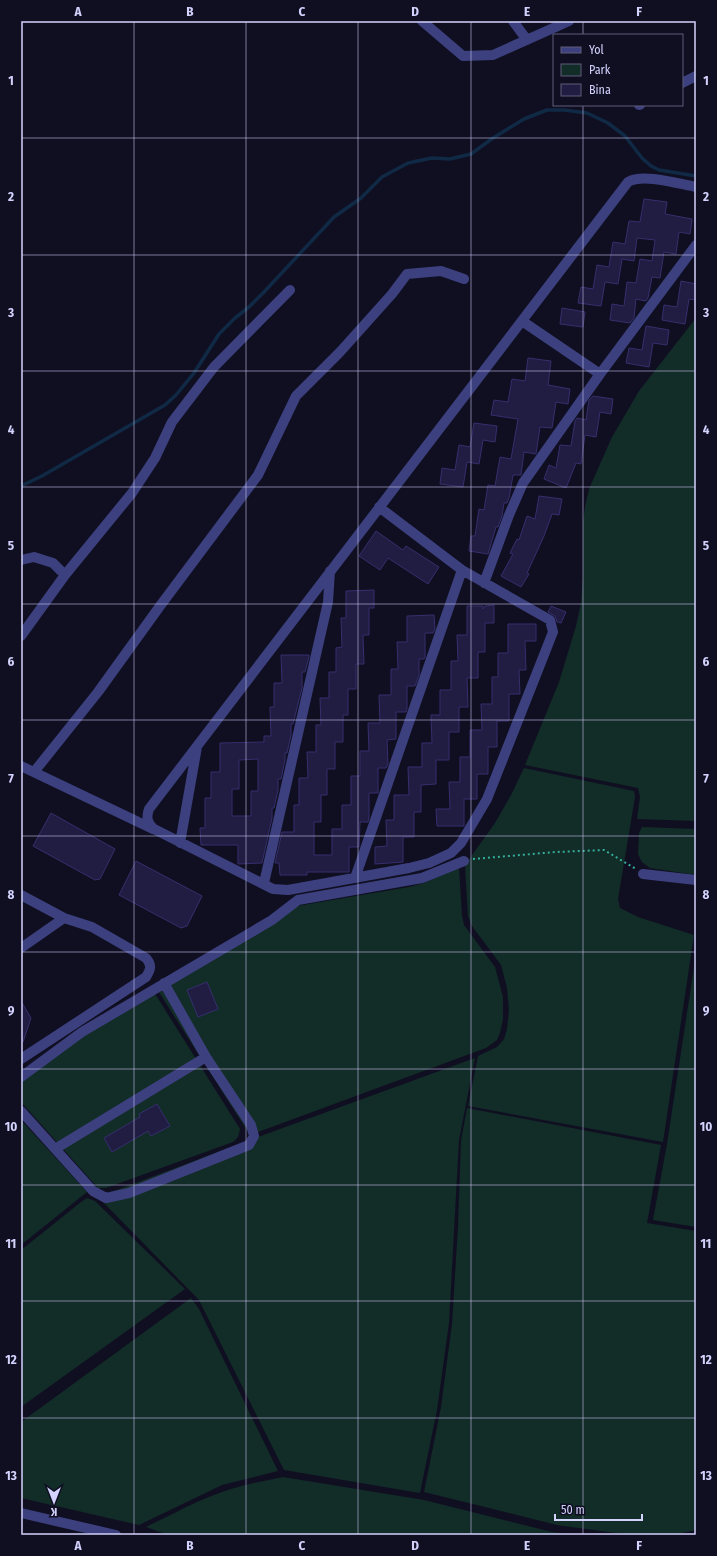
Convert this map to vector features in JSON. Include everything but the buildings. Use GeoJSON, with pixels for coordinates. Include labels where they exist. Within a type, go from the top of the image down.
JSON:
{"type":"FeatureCollection","features":[{"type":"Feature","properties":{"kind":"street"},"geometry":{"type":"LineString","coordinates":[[422,21],[463,56],[493,55],[569,21]]}},
{"type":"Feature","properties":{"kind":"street"},"geometry":{"type":"LineString","coordinates":[[513,21],[527,40]]}},
{"type":"Feature","properties":{"kind":"street"},"geometry":{"type":"LineString","coordinates":[[683,82],[696,76]]}},
{"type":"Feature","properties":{"kind":"street"},"geometry":{"type":"LineString","coordinates":[[154,829],[148,820],[149,809],[628,182],[643,179],[696,187]]}},
{"type":"Feature","properties":{"kind":"street"},"geometry":{"type":"LineString","coordinates":[[484,582],[509,515],[523,483],[600,374],[696,245]]}},
{"type":"Feature","properties":{"kind":"street"},"geometry":{"type":"LineString","coordinates":[[34,772],[98,692],[258,475],[296,396],[340,352],[387,300],[406,274],[441,271],[464,278]]}},
{"type":"Feature","properties":{"kind":"street"},"geometry":{"type":"LineString","coordinates":[[21,636],[65,575],[132,493],[155,458],[172,422],[214,367],[290,290]]}},
{"type":"Feature","properties":{"kind":"street"},"geometry":{"type":"LineString","coordinates":[[522,321],[600,374]]}},
{"type":"Feature","properties":{"kind":"street"},"geometry":{"type":"LineString","coordinates":[[21,766],[154,829],[264,883],[273,889],[288,890],[355,878],[429,863],[451,853],[461,843],[487,799],[553,632],[552,625],[550,620],[462,570],[379,507]]}},
{"type":"Feature","properties":{"kind":"street"},"geometry":{"type":"LineString","coordinates":[[21,560],[34,557],[53,563],[65,575]]}},
{"type":"Feature","properties":{"kind":"street"},"geometry":{"type":"LineString","coordinates":[[355,878],[462,570]]}},
{"type":"Feature","properties":{"kind":"street"},"geometry":{"type":"LineString","coordinates":[[264,883],[328,602],[330,571]]}},
{"type":"Feature","properties":{"kind":"street"},"geometry":{"type":"LineString","coordinates":[[180,843],[197,746]]}},
{"type":"Feature","properties":{"kind":"street"},"geometry":{"type":"LineString","coordinates":[[21,1076],[82,1032],[272,920],[298,900],[422,878],[464,861]]}},
{"type":"Feature","properties":{"kind":"street"},"geometry":{"type":"LineString","coordinates":[[643,874],[696,880]]}},
{"type":"Feature","properties":{"kind":"street"},"geometry":{"type":"LineString","coordinates":[[21,895],[64,918],[92,927],[146,958],[150,963],[149,972],[146,977],[21,1059]]}},
{"type":"Feature","properties":{"kind":"street"},"geometry":{"type":"LineString","coordinates":[[21,948],[64,918]]}},
{"type":"Feature","properties":{"kind":"street"},"geometry":{"type":"LineString","coordinates":[[21,1111],[93,1191],[106,1198],[129,1193],[249,1146],[254,1136],[250,1125],[206,1057],[164,984]]}},
{"type":"Feature","properties":{"kind":"street"},"geometry":{"type":"LineString","coordinates":[[55,1149],[206,1057]]}},
{"type":"Feature","properties":{"kind":"street"},"geometry":{"type":"LineString","coordinates":[[21,1513],[116,1535]]}},
{"type":"Feature","properties":{"kind":"path"},"geometry":{"type":"LineString","coordinates":[[464,861],[556,852],[604,850],[643,874]]}},
{"type":"Feature","properties":{"kind":"green space"},"geometry":{"type":"Polygon","coordinates":[[[696,318],[696,821],[637,819],[640,797],[638,788],[525,765],[559,682],[576,626],[581,603],[583,577],[583,522],[589,489],[612,437],[639,391],[696,318]]]}},
{"type":"Feature","properties":{"kind":"green space"},"geometry":{"type":"Polygon","coordinates":[[[524,768],[634,791],[635,797],[618,899],[620,908],[638,917],[694,935],[663,1142],[468,1106],[478,1056],[497,1047],[504,1039],[507,1029],[509,1010],[507,988],[501,965],[472,926],[468,916],[465,865],[495,823],[524,768]]]}},
{"type":"Feature","properties":{"kind":"green space"},"geometry":{"type":"Polygon","coordinates":[[[642,827],[696,829],[696,875],[650,868],[642,862],[638,854],[639,833],[642,827]]]}},
{"type":"Feature","properties":{"kind":"green space"},"geometry":{"type":"Polygon","coordinates":[[[459,867],[462,916],[464,925],[495,967],[503,997],[503,1019],[497,1040],[486,1048],[250,1135],[155,986],[291,907],[409,887],[424,883],[459,867]]]}},
{"type":"Feature","properties":{"kind":"green space"},"geometry":{"type":"Polygon","coordinates":[[[696,954],[696,1227],[653,1220],[667,1144],[696,954]]]}},
{"type":"Feature","properties":{"kind":"green space"},"geometry":{"type":"Polygon","coordinates":[[[152,989],[240,1129],[238,1137],[233,1142],[106,1188],[98,1188],[21,1102],[21,1077],[152,989]]]}},
{"type":"Feature","properties":{"kind":"green space"},"geometry":{"type":"Polygon","coordinates":[[[475,1058],[459,1140],[449,1323],[437,1410],[420,1493],[284,1470],[199,1300],[98,1197],[475,1058]]]}},
{"type":"Feature","properties":{"kind":"green space"},"geometry":{"type":"Polygon","coordinates":[[[467,1108],[661,1145],[647,1223],[696,1231],[696,1530],[673,1535],[630,1535],[557,1525],[424,1492],[441,1407],[452,1324],[461,1141],[467,1108]]]}},
{"type":"Feature","properties":{"kind":"green space"},"geometry":{"type":"Polygon","coordinates":[[[21,1120],[87,1192],[21,1245],[21,1120]]]}},
{"type":"Feature","properties":{"kind":"green space"},"geometry":{"type":"Polygon","coordinates":[[[87,1198],[95,1201],[185,1289],[21,1407],[21,1250],[87,1198]]]}},
{"type":"Feature","properties":{"kind":"green space"},"geometry":{"type":"Polygon","coordinates":[[[191,1298],[199,1309],[278,1471],[222,1485],[139,1525],[21,1498],[21,1422],[191,1298]]]}},
{"type":"Feature","properties":{"kind":"green space"},"geometry":{"type":"Polygon","coordinates":[[[283,1477],[424,1500],[552,1532],[578,1535],[168,1535],[146,1527],[193,1504],[222,1492],[245,1485],[283,1477]]]}},
{"type":"Feature","properties":{"kind":"waterway"},"geometry":{"type":"LineString","coordinates":[[21,486],[42,476],[165,405],[176,395],[194,373],[219,334],[264,292],[334,217],[361,198],[382,177],[408,163],[432,158],[450,159],[471,154],[493,138],[524,119],[547,110],[564,110],[587,113],[608,123],[625,136],[642,158],[651,166],[659,170],[696,176]]}}]}
